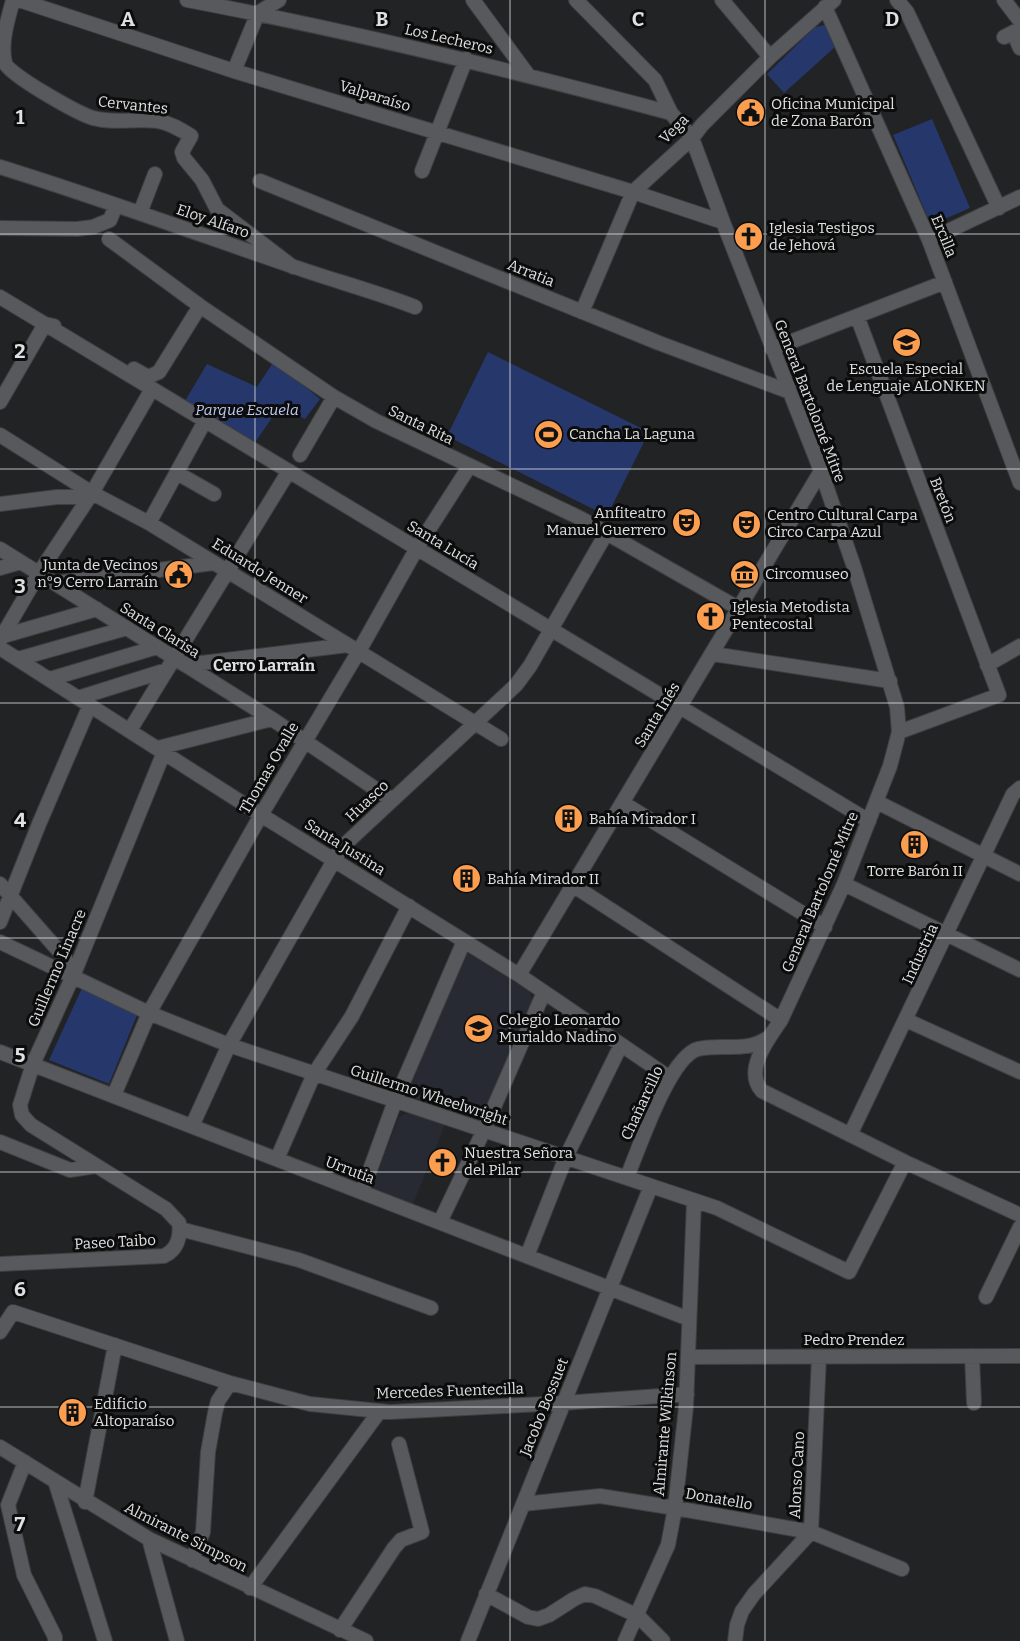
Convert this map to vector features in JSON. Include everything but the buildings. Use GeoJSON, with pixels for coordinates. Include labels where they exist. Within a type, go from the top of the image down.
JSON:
{"type":"FeatureCollection","features":[{"type":"Feature","properties":{"kind":"street","name":"Cervantes"},"geometry":{"type":"LineString","coordinates":[[13,0],[3,48],[5,63],[15,75],[93,118],[158,121],[173,125],[191,136],[182,152],[184,158],[202,180],[217,209],[293,267]]}},
{"type":"Feature","properties":{"kind":"street","name":"Valparaíso"},"geometry":{"type":"LineString","coordinates":[[19,0],[234,71],[633,192],[723,222]]}},
{"type":"Feature","properties":{"kind":"street","name":"Los Lecheros"},"geometry":{"type":"LineString","coordinates":[[187,0],[466,59],[671,113]]}},
{"type":"Feature","properties":{"kind":"street"},"geometry":{"type":"LineString","coordinates":[[234,71],[258,14],[279,0]]}},
{"type":"Feature","properties":{"kind":"street"},"geometry":{"type":"LineString","coordinates":[[473,0],[528,75]]}},
{"type":"Feature","properties":{"kind":"street"},"geometry":{"type":"LineString","coordinates":[[576,0],[655,80],[671,113],[692,138]]}},
{"type":"Feature","properties":{"kind":"street"},"geometry":{"type":"LineString","coordinates":[[722,0],[770,57]]}},
{"type":"Feature","properties":{"kind":"street"},"geometry":{"type":"LineString","coordinates":[[897,0],[907,12],[999,208]]}},
{"type":"Feature","properties":{"kind":"street"},"geometry":{"type":"LineString","coordinates":[[1004,0],[1020,21]]}},
{"type":"Feature","properties":{"kind":"street","name":"Vega"},"geometry":{"type":"LineString","coordinates":[[582,312],[633,192],[692,138],[702,124],[770,57],[830,4]]}},
{"type":"Feature","properties":{"kind":"street","name":"Ercilla"},"geometry":{"type":"LineString","coordinates":[[830,4],[945,282],[1020,483]]}},
{"type":"Feature","properties":{"kind":"street"},"geometry":{"type":"LineString","coordinates":[[422,171],[466,59]]}},
{"type":"Feature","properties":{"kind":"street","name":"General Bartolomé Mitre"},"geometry":{"type":"LineString","coordinates":[[692,138],[821,471],[854,567],[897,707],[899,732],[877,802],[825,927],[781,1020],[766,1039],[755,1079],[762,1091],[850,1135]]}},
{"type":"Feature","properties":{"kind":"street","name":"Eloy Alfaro"},"geometry":{"type":"LineString","coordinates":[[0,167],[415,307]]}},
{"type":"Feature","properties":{"kind":"street"},"geometry":{"type":"LineString","coordinates":[[140,213],[155,174]]}},
{"type":"Feature","properties":{"kind":"street","name":"Arratia"},"geometry":{"type":"LineString","coordinates":[[260,181],[582,312],[790,392]]}},
{"type":"Feature","properties":{"kind":"street"},"geometry":{"type":"LineString","coordinates":[[928,240],[1020,197]]}},
{"type":"Feature","properties":{"kind":"street"},"geometry":{"type":"LineString","coordinates":[[0,228],[88,228],[110,220],[116,205]]}},
{"type":"Feature","properties":{"kind":"street","name":"Santa Rita"},"geometry":{"type":"LineString","coordinates":[[109,239],[201,306],[334,397],[376,421],[607,532],[738,608]]}},
{"type":"Feature","properties":{"kind":"street"},"geometry":{"type":"LineString","coordinates":[[772,349],[945,282]]}},
{"type":"Feature","properties":{"kind":"street","name":"Santa Lucía"},"geometry":{"type":"LineString","coordinates":[[0,297],[869,821]]}},
{"type":"Feature","properties":{"kind":"street"},"geometry":{"type":"LineString","coordinates":[[0,402],[45,324],[58,326],[148,377],[159,372],[201,306]]}},
{"type":"Feature","properties":{"kind":"street","name":"Bretón"},"geometry":{"type":"LineString","coordinates":[[857,316],[999,695],[899,732]]}},
{"type":"Feature","properties":{"kind":"street"},"geometry":{"type":"LineString","coordinates":[[1,642],[39,573],[91,495],[152,389]]}},
{"type":"Feature","properties":{"kind":"street"},"geometry":{"type":"LineString","coordinates":[[300,455],[334,397]]}},
{"type":"Feature","properties":{"kind":"street"},"geometry":{"type":"LineString","coordinates":[[149,523],[205,421]]}},
{"type":"Feature","properties":{"kind":"street","name":"Eduardo Jenner"},"geometry":{"type":"LineString","coordinates":[[0,435],[91,495],[149,523],[501,739]]}},
{"type":"Feature","properties":{"kind":"street","name":"Thomas Ovalle"},"geometry":{"type":"LineString","coordinates":[[114,1095],[149,1013],[304,740],[353,648],[469,466]]}},
{"type":"Feature","properties":{"kind":"street"},"geometry":{"type":"LineString","coordinates":[[130,730],[176,664],[228,571],[289,471]]}},
{"type":"Feature","properties":{"kind":"street","name":"Santa Inés"},"geometry":{"type":"LineString","coordinates":[[519,975],[821,471]]}},
{"type":"Feature","properties":{"kind":"street"},"geometry":{"type":"LineString","coordinates":[[177,472],[214,494]]}},
{"type":"Feature","properties":{"kind":"street"},"geometry":{"type":"LineString","coordinates":[[0,504],[91,495]]}},
{"type":"Feature","properties":{"kind":"street","name":"Huasco"},"geometry":{"type":"LineString","coordinates":[[192,1126],[229,1045],[341,848],[516,685],[530,666],[607,532]]}},
{"type":"Feature","properties":{"kind":"street","name":"Santa Clarisa"},"geometry":{"type":"LineString","coordinates":[[0,549],[157,647],[176,664],[272,719],[392,800]]}},
{"type":"Feature","properties":{"kind":"street"},"geometry":{"type":"LineString","coordinates":[[0,568],[21,562]]}},
{"type":"Feature","properties":{"kind":"street"},"geometry":{"type":"LineString","coordinates":[[56,583],[214,563]]}},
{"type":"Feature","properties":{"kind":"street"},"geometry":{"type":"LineString","coordinates":[[1,642],[96,609]]}},
{"type":"Feature","properties":{"kind":"street"},"geometry":{"type":"LineString","coordinates":[[18,659],[127,628]]}},
{"type":"Feature","properties":{"kind":"street","name":"Santa Justina"},"geometry":{"type":"LineString","coordinates":[[1,642],[18,659],[130,730],[164,748],[261,815],[519,975],[670,1078]]}},
{"type":"Feature","properties":{"kind":"street"},"geometry":{"type":"LineString","coordinates":[[987,665],[1020,646]]}},
{"type":"Feature","properties":{"kind":"street"},"geometry":{"type":"LineString","coordinates":[[50,679],[157,647]]}},
{"type":"Feature","properties":{"kind":"street"},"geometry":{"type":"LineString","coordinates":[[0,922],[84,701],[176,664],[353,648]]}},
{"type":"Feature","properties":{"kind":"street"},"geometry":{"type":"LineString","coordinates":[[713,654],[890,681]]}},
{"type":"Feature","properties":{"kind":"street"},"geometry":{"type":"LineString","coordinates":[[164,748],[272,719]]}},
{"type":"Feature","properties":{"kind":"street","name":"Guillermo Linacre"},"geometry":{"type":"LineString","coordinates":[[96,1166],[31,1125],[22,1115],[20,1105],[33,1064],[73,976],[164,748]]}},
{"type":"Feature","properties":{"kind":"street","name":"Industria"},"geometry":{"type":"LineString","coordinates":[[850,1135],[1013,794],[1020,788]]}},
{"type":"Feature","properties":{"kind":"street"},"geometry":{"type":"LineString","coordinates":[[877,802],[1020,874]]}},
{"type":"Feature","properties":{"kind":"street"},"geometry":{"type":"LineString","coordinates":[[623,803],[825,927]]}},
{"type":"Feature","properties":{"kind":"street"},"geometry":{"type":"LineString","coordinates":[[0,884],[65,958],[73,976]]}},
{"type":"Feature","properties":{"kind":"street"},"geometry":{"type":"LineString","coordinates":[[844,884],[1020,970]]}},
{"type":"Feature","properties":{"kind":"street"},"geometry":{"type":"LineString","coordinates":[[574,886],[781,1020]]}},
{"type":"Feature","properties":{"kind":"street"},"geometry":{"type":"LineString","coordinates":[[277,1159],[314,1074],[352,1016],[409,906]]}},
{"type":"Feature","properties":{"kind":"street"},"geometry":{"type":"LineString","coordinates":[[362,1192],[395,1101],[464,941]]}},
{"type":"Feature","properties":{"kind":"street","name":"Guillermo Wheelwright"},"geometry":{"type":"LineString","coordinates":[[0,942],[149,1013],[229,1045],[717,1208],[849,1272],[905,1162]]}},
{"type":"Feature","properties":{"kind":"street"},"geometry":{"type":"LineString","coordinates":[[440,1222],[484,1130],[544,992]]}},
{"type":"Feature","properties":{"kind":"street"},"geometry":{"type":"LineString","coordinates":[[906,1020],[1020,1072]]}},
{"type":"Feature","properties":{"kind":"street","name":"Chañarcillo"},"geometry":{"type":"LineString","coordinates":[[627,1177],[670,1078],[689,1053],[700,1049],[757,1045],[766,1039]]}},
{"type":"Feature","properties":{"kind":"street"},"geometry":{"type":"LineString","coordinates":[[527,1256],[566,1158],[621,1045]]}},
{"type":"Feature","properties":{"kind":"street","name":"Urrutia"},"geometry":{"type":"LineString","coordinates":[[0,1052],[689,1319]]}},
{"type":"Feature","properties":{"kind":"street"},"geometry":{"type":"LineString","coordinates":[[850,1135],[1020,1215]]}},
{"type":"Feature","properties":{"kind":"street"},"geometry":{"type":"LineString","coordinates":[[0,1142],[70,1170],[96,1166],[166,1209],[179,1223],[180,1229],[299,1260],[431,1308]]}},
{"type":"Feature","properties":{"kind":"street","name":"Jacobo Bossuet"},"geometry":{"type":"LineString","coordinates":[[468,1641],[651,1185]]}},
{"type":"Feature","properties":{"kind":"street","name":"Almirante Wilkinson"},"geometry":{"type":"LineString","coordinates":[[625,1641],[668,1545],[675,1508],[687,1394],[694,1200]]}},
{"type":"Feature","properties":{"kind":"street"},"geometry":{"type":"LineString","coordinates":[[986,1297],[1020,1227]]}},
{"type":"Feature","properties":{"kind":"street","name":"Paseo Taibo"},"geometry":{"type":"LineString","coordinates":[[0,1264],[164,1256],[171,1253],[175,1247],[180,1229]]}},
{"type":"Feature","properties":{"kind":"street","name":"Mercedes Fuentecilla"},"geometry":{"type":"LineString","coordinates":[[0,1332],[13,1312],[230,1383],[310,1404],[379,1412],[687,1394]]}},
{"type":"Feature","properties":{"kind":"street"},"geometry":{"type":"LineString","coordinates":[[85,1502],[115,1345]]}},
{"type":"Feature","properties":{"kind":"street"},"geometry":{"type":"LineString","coordinates":[[972,1356],[974,1403]]}},
{"type":"Feature","properties":{"kind":"street","name":"Pedro Prendez"},"geometry":{"type":"LineString","coordinates":[[688,1358],[1020,1356]]}},
{"type":"Feature","properties":{"kind":"street","name":"Alonso Cano"},"geometry":{"type":"LineString","coordinates":[[735,1641],[742,1611],[754,1594],[811,1532],[819,1357]]}},
{"type":"Feature","properties":{"kind":"street"},"geometry":{"type":"LineString","coordinates":[[192,1560],[203,1532],[208,1452],[215,1413],[218,1401],[230,1383]]}},
{"type":"Feature","properties":{"kind":"street"},"geometry":{"type":"LineString","coordinates":[[250,1588],[379,1412]]}},
{"type":"Feature","properties":{"kind":"street"},"geometry":{"type":"LineString","coordinates":[[340,1629],[394,1548],[401,1540],[422,1532],[399,1444]]}},
{"type":"Feature","properties":{"kind":"street","name":"Almirante Simpson"},"geometry":{"type":"LineString","coordinates":[[0,1447],[85,1502],[149,1539],[366,1641]]}},
{"type":"Feature","properties":{"kind":"street"},"geometry":{"type":"LineString","coordinates":[[25,1462],[8,1505],[24,1575],[56,1641]]}},
{"type":"Feature","properties":{"kind":"street"},"geometry":{"type":"LineString","coordinates":[[56,1484],[104,1636]]}},
{"type":"Feature","properties":{"kind":"street","name":"Donatello"},"geometry":{"type":"LineString","coordinates":[[523,1504],[600,1496],[675,1508],[811,1532],[902,1569]]}},
{"type":"Feature","properties":{"kind":"street"},"geometry":{"type":"LineString","coordinates":[[149,1539],[177,1641]]}},
{"type":"Feature","properties":{"kind":"street"},"geometry":{"type":"LineString","coordinates":[[486,1594],[528,1617],[538,1619],[585,1594],[595,1596],[638,1616],[663,1641]]}},
{"type":"Feature","properties":{"kind":"shaded area","name":"Colegio Leonardo Murialdo Nadino"},"geometry":{"type":"Polygon","coordinates":[[[466,949],[530,992],[533,1004],[481,1126],[407,1094],[466,949]]]}},
{"type":"Feature","properties":{"kind":"shaded area"},"geometry":{"type":"Polygon","coordinates":[[[409,1112],[445,1124],[413,1204],[372,1187],[399,1117],[409,1112]]]}},
{"type":"Feature","properties":{"kind":"green space"},"geometry":{"type":"Polygon","coordinates":[[[825,25],[835,47],[784,93],[767,74],[815,27],[825,25]]]}},
{"type":"Feature","properties":{"kind":"green space"},"geometry":{"type":"Polygon","coordinates":[[[932,119],[970,208],[931,225],[893,135],[932,119]]]}},
{"type":"Feature","properties":{"kind":"green space","name":"Cancha La Laguna"},"geometry":{"type":"Polygon","coordinates":[[[488,352],[649,432],[607,516],[447,436],[488,352]]]}},
{"type":"Feature","properties":{"kind":"green space","name":"Parque Escuela"},"geometry":{"type":"Polygon","coordinates":[[[274,361],[320,399],[305,419],[280,406],[254,444],[185,401],[207,364],[257,387],[274,361]]]}},
{"type":"Feature","properties":{"kind":"green space"},"geometry":{"type":"Polygon","coordinates":[[[82,988],[137,1015],[109,1084],[49,1060],[82,988]]]}},
{"type":"Feature","properties":{"kind":"place","name":"Oficina Municipal de Zona Barón"},"geometry":{"type":"Point","coordinates":[750,113]}},
{"type":"Feature","properties":{"kind":"place","name":"Iglesia Testigos de Jehová"},"geometry":{"type":"Point","coordinates":[748,237]}},
{"type":"Feature","properties":{"kind":"place","name":"Escuela Especial de Lenguaje ALONKEN"},"geometry":{"type":"Point","coordinates":[906,342]}},
{"type":"Feature","properties":{"kind":"place","name":"Cancha La Laguna"},"geometry":{"type":"Point","coordinates":[548,434]}},
{"type":"Feature","properties":{"kind":"place","name":"Anfiteatro Manuel Guerrero"},"geometry":{"type":"Point","coordinates":[687,522]}},
{"type":"Feature","properties":{"kind":"place","name":"Centro Cultural Carpa Circo Carpa Azul"},"geometry":{"type":"Point","coordinates":[746,524]}},
{"type":"Feature","properties":{"kind":"place","name":"Junta de Vecinos n°9 Cerro Larraín"},"geometry":{"type":"Point","coordinates":[179,574]}},
{"type":"Feature","properties":{"kind":"place","name":"Circomuseo"},"geometry":{"type":"Point","coordinates":[744,574]}},
{"type":"Feature","properties":{"kind":"place","name":"Iglesia Metodista Pentecostal"},"geometry":{"type":"Point","coordinates":[711,616]}},
{"type":"Feature","properties":{"kind":"place","name":"Bahía Mirador I"},"geometry":{"type":"Point","coordinates":[568,819]}},
{"type":"Feature","properties":{"kind":"place","name":"Torre Barón II"},"geometry":{"type":"Point","coordinates":[915,844]}},
{"type":"Feature","properties":{"kind":"place","name":"Bahía Mirador II"},"geometry":{"type":"Point","coordinates":[466,879]}},
{"type":"Feature","properties":{"kind":"place","name":"Colegio Leonardo Murialdo Nadino"},"geometry":{"type":"Point","coordinates":[478,1029]}},
{"type":"Feature","properties":{"kind":"place","name":"Nuestra Señora del Pilar"},"geometry":{"type":"Point","coordinates":[443,1162]}},
{"type":"Feature","properties":{"kind":"place","name":"Edificio Altoparaíso"},"geometry":{"type":"Point","coordinates":[73,1413]}},
{"type":"Feature","properties":{"kind":"district","name":"Cerro Larraín"},"geometry":{"type":"Point","coordinates":[264,665]}}]}
